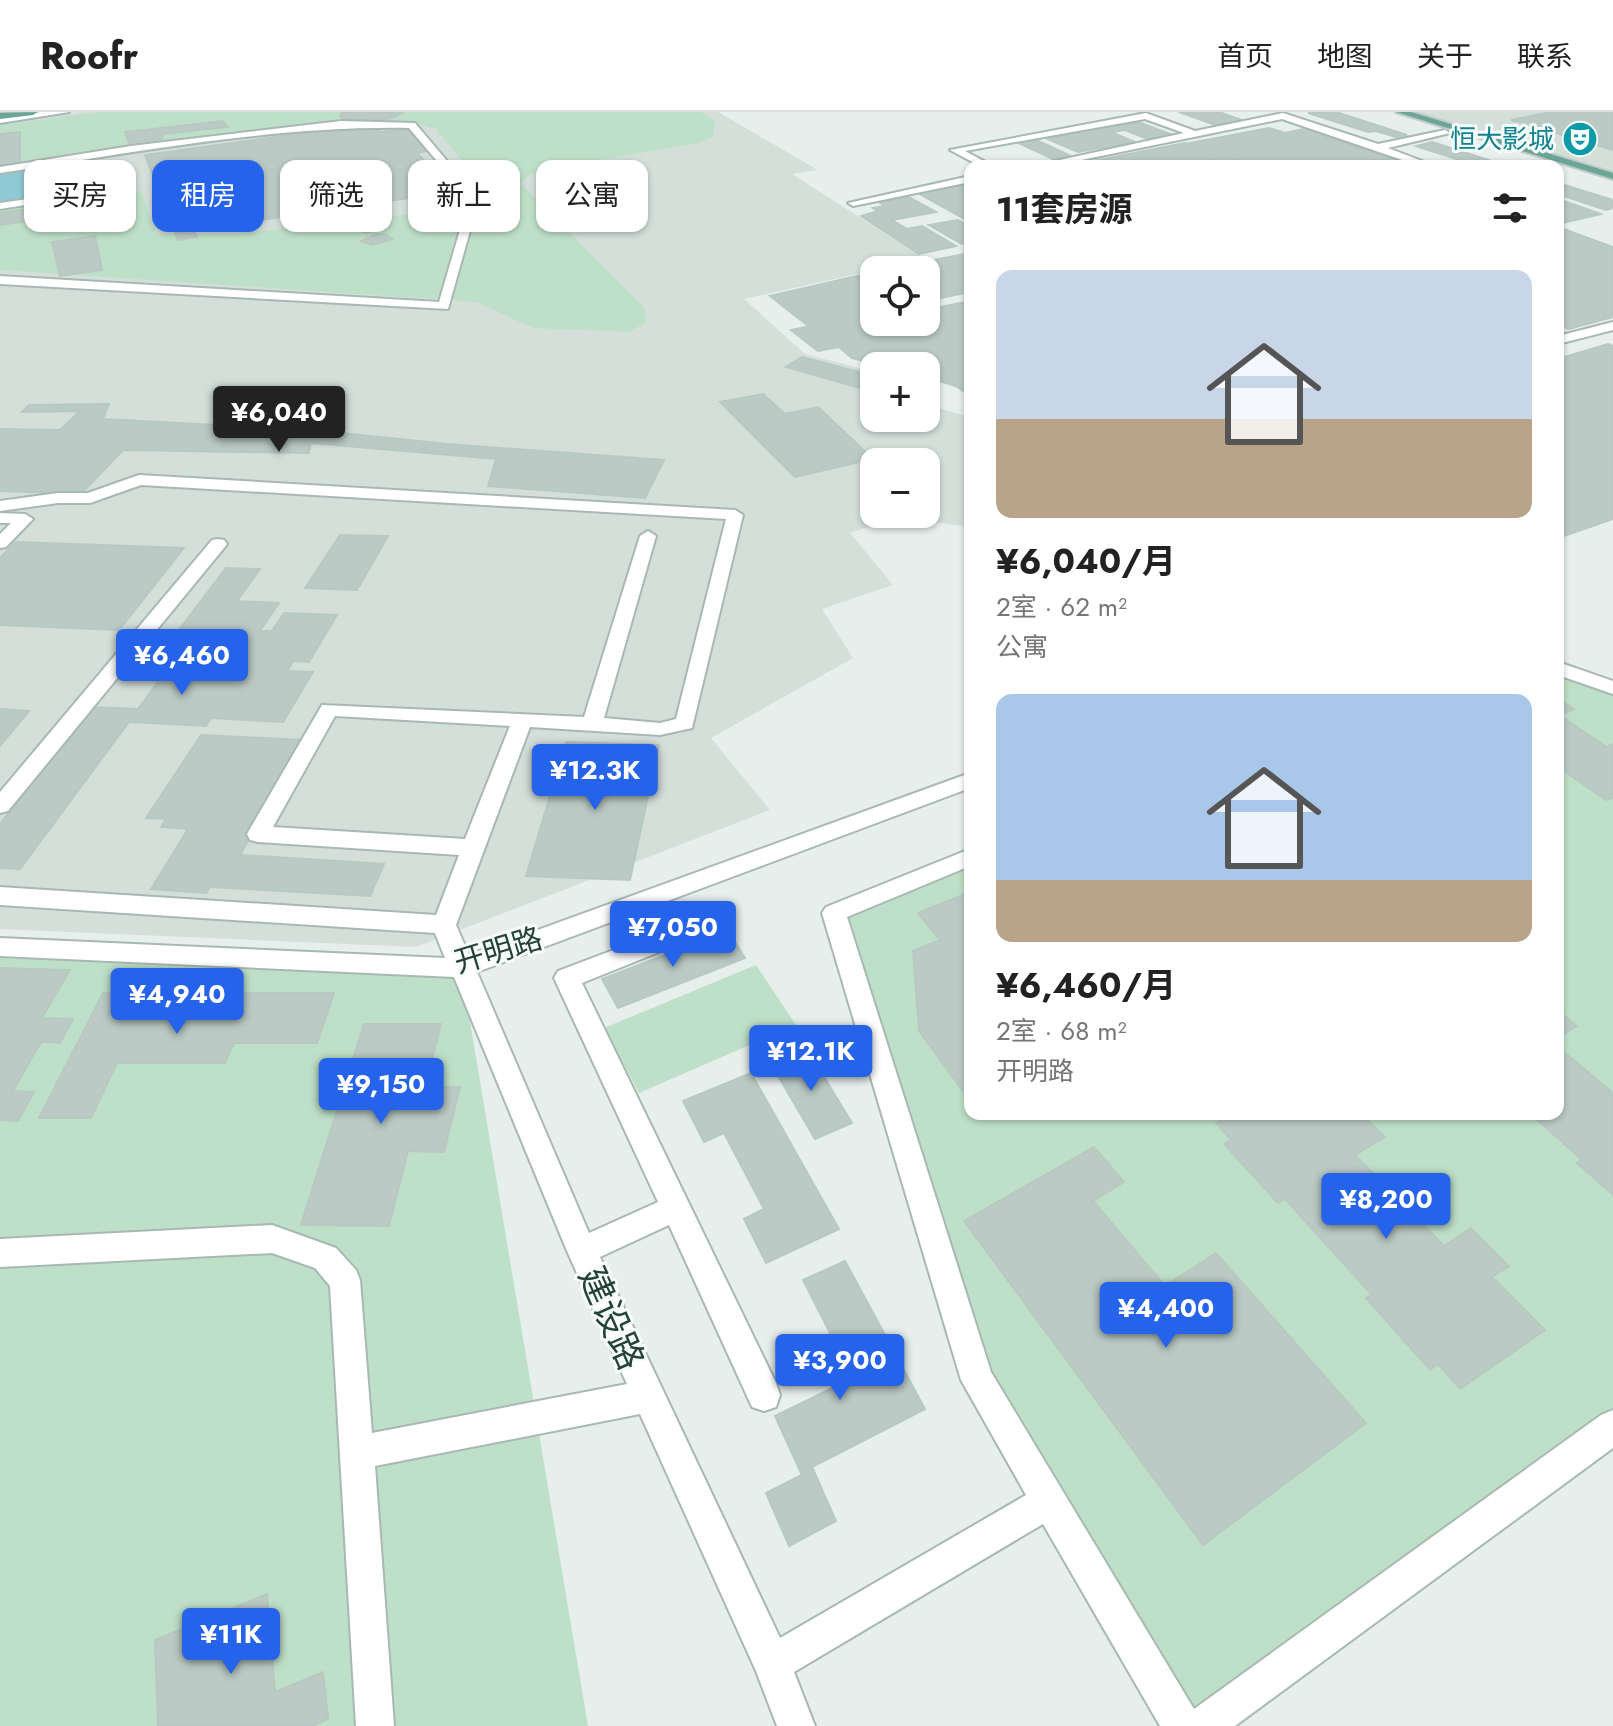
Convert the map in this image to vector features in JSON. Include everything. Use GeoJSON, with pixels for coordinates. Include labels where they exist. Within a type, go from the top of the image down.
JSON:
{"type":"FeatureCollection","features":[{"type":"Feature","properties":{"kind":"main road"},"geometry":{"type":"LineString","coordinates":[[0,118],[33,112]]}},
{"type":"Feature","properties":{"kind":"main road"},"geometry":{"type":"LineString","coordinates":[[1396,114],[1532,160]]}},
{"type":"Feature","properties":{"kind":"main road"},"geometry":{"type":"LineString","coordinates":[[1396,114],[1557,160]]}},
{"type":"Feature","properties":{"kind":"main road"},"geometry":{"type":"LineString","coordinates":[[1564,162],[1613,176]]}},
{"type":"Feature","properties":{"kind":"main road"},"geometry":{"type":"LineString","coordinates":[[1564,170],[1613,185]]}},
{"type":"Feature","properties":{"kind":"street"},"geometry":{"type":"LineString","coordinates":[[0,118],[64,112]]}},
{"type":"Feature","properties":{"kind":"street"},"geometry":{"type":"LineString","coordinates":[[1228,112],[1256,122]]}},
{"type":"Feature","properties":{"kind":"street"},"geometry":{"type":"LineString","coordinates":[[1066,160],[1298,113],[1295,112]]}},
{"type":"Feature","properties":{"kind":"street"},"geometry":{"type":"LineString","coordinates":[[976,160],[955,150],[1146,116],[1194,134]]}},
{"type":"Feature","properties":{"kind":"street"},"geometry":{"type":"LineString","coordinates":[[1283,116],[1413,160]]}},
{"type":"Feature","properties":{"kind":"street"},"geometry":{"type":"LineString","coordinates":[[0,280],[444,306],[474,199],[412,125],[341,124],[131,149],[67,160]]}},
{"type":"Feature","properties":{"kind":"street"},"geometry":{"type":"LineString","coordinates":[[1377,147],[1445,133]]}},
{"type":"Feature","properties":{"kind":"street"},"geometry":{"type":"LineString","coordinates":[[0,170],[24,167]]}},
{"type":"Feature","properties":{"kind":"street"},"geometry":{"type":"LineString","coordinates":[[853,203],[964,180]]}},
{"type":"Feature","properties":{"kind":"street"},"geometry":{"type":"LineString","coordinates":[[0,206],[24,202]]}},
{"type":"Feature","properties":{"kind":"street"},"geometry":{"type":"LineString","coordinates":[[1564,338],[1613,326]]}},
{"type":"Feature","properties":{"kind":"street"},"geometry":{"type":"LineString","coordinates":[[0,506],[58,498],[90,498],[139,480],[735,515],[685,723],[660,729],[329,709],[258,834],[474,848]]}},
{"type":"Feature","properties":{"kind":"street"},"geometry":{"type":"LineString","coordinates":[[0,518],[25,519],[0,543]]}},
{"type":"Feature","properties":{"kind":"street"},"geometry":{"type":"LineString","coordinates":[[592,724],[648,536]]}},
{"type":"Feature","properties":{"kind":"street"},"geometry":{"type":"LineString","coordinates":[[0,806],[218,544]]}},
{"type":"Feature","properties":{"kind":"street"},"geometry":{"type":"LineString","coordinates":[[1564,670],[1613,688]]}},
{"type":"Feature","properties":{"kind":"street"},"geometry":{"type":"LineString","coordinates":[[0,896],[444,925],[522,720]]}},
{"type":"Feature","properties":{"kind":"street","name":"开明路"},"geometry":{"type":"LineString","coordinates":[[0,947],[461,968],[964,782]]}},
{"type":"Feature","properties":{"kind":"street"},"geometry":{"type":"LineString","coordinates":[[964,859],[834,913],[977,1380],[1182,1726]]}},
{"type":"Feature","properties":{"kind":"street"},"geometry":{"type":"LineString","coordinates":[[716,920],[567,978],[764,1395]]}},
{"type":"Feature","properties":{"kind":"street","name":"建设路"},"geometry":{"type":"LineString","coordinates":[[444,925],[582,1251],[772,1664],[796,1726]]}},
{"type":"Feature","properties":{"kind":"street"},"geometry":{"type":"LineString","coordinates":[[582,1251],[676,1208]]}},
{"type":"Feature","properties":{"kind":"street"},"geometry":{"type":"LineString","coordinates":[[0,1253],[272,1239],[325,1258],[345,1280],[375,1726]]}},
{"type":"Feature","properties":{"kind":"street"},"geometry":{"type":"LineString","coordinates":[[357,1453],[648,1396]]}},
{"type":"Feature","properties":{"kind":"street"},"geometry":{"type":"LineString","coordinates":[[1203,1726],[1613,1427]]}},
{"type":"Feature","properties":{"kind":"street"},"geometry":{"type":"LineString","coordinates":[[772,1664],[1049,1501]]}},
{"type":"Feature","properties":{"kind":"shaded area"},"geometry":{"type":"Polygon","coordinates":[[[79,112],[718,112],[818,170],[792,174],[920,256],[860,256],[860,273],[744,299],[805,354],[860,368],[860,432],[940,432],[940,409],[964,415],[964,526],[940,523],[940,448],[860,448],[860,528],[865,528],[850,533],[893,585],[822,609],[853,658],[711,738],[770,810],[416,947],[0,929],[0,122],[79,112]]]}},
{"type":"Feature","properties":{"kind":"shaded area"},"geometry":{"type":"Polygon","coordinates":[[[1401,112],[1613,112],[1613,176],[1401,112]]]}},
{"type":"Feature","properties":{"kind":"green space"},"geometry":{"type":"Polygon","coordinates":[[[99,112],[701,112],[715,121],[713,137],[698,143],[598,160],[536,160],[536,172],[521,184],[536,199],[536,232],[569,232],[644,307],[646,322],[630,332],[533,328],[477,302],[0,270],[0,207],[24,204],[24,232],[136,232],[136,192],[142,193],[152,222],[152,232],[156,234],[243,233],[280,229],[280,232],[392,232],[392,216],[408,214],[408,232],[520,232],[520,160],[462,160],[436,129],[416,123],[338,122],[140,145],[49,160],[24,160],[24,164],[0,168],[0,125],[99,112]]]}},
{"type":"Feature","properties":{"kind":"green space"},"geometry":{"type":"Polygon","coordinates":[[[1564,670],[1613,688],[1613,1427],[1203,1726],[977,1380],[834,913],[964,859],[964,1120],[1564,1120],[1564,670]]]}},
{"type":"Feature","properties":{"kind":"green space"},"geometry":{"type":"Polygon","coordinates":[[[0,947],[461,968],[588,1726],[0,1726],[0,947]]]}},
{"type":"Feature","properties":{"kind":"green space"},"geometry":{"type":"Polygon","coordinates":[[[756,965],[796,1025],[639,1093],[604,1028],[756,965]]]}},
{"type":"Feature","properties":{"kind":"water"},"geometry":{"type":"Polygon","coordinates":[[[24,167],[24,202],[0,206],[0,170],[24,167]]]}},
{"type":"Feature","properties":{"kind":"building"},"geometry":{"type":"Polygon","coordinates":[[[342,112],[404,112],[392,118],[360,122],[344,119],[340,116],[342,112]]]}},
{"type":"Feature","properties":{"kind":"building"},"geometry":{"type":"Polygon","coordinates":[[[1179,112],[1219,112],[1247,122],[1221,127],[1179,112]]]}},
{"type":"Feature","properties":{"kind":"building"},"geometry":{"type":"Polygon","coordinates":[[[1336,112],[1407,135],[1396,137],[1368,132],[1308,113],[1336,112]]]}},
{"type":"Feature","properties":{"kind":"building"},"geometry":{"type":"Polygon","coordinates":[[[1551,112],[1613,112],[1613,150],[1511,120],[1551,112]]]}},
{"type":"Feature","properties":{"kind":"building"},"geometry":{"type":"Polygon","coordinates":[[[223,121],[228,127],[164,134],[162,139],[129,143],[125,132],[223,121]]]}},
{"type":"Feature","properties":{"kind":"building"},"geometry":{"type":"Polygon","coordinates":[[[1138,122],[1173,135],[1150,140],[1125,130],[1111,132],[1135,142],[1078,152],[1045,138],[1138,122]]]}},
{"type":"Feature","properties":{"kind":"building"},"geometry":{"type":"Polygon","coordinates":[[[349,127],[352,130],[375,127],[380,132],[407,129],[427,151],[417,153],[423,160],[408,160],[408,198],[392,201],[392,160],[280,160],[280,217],[264,220],[264,160],[152,160],[152,173],[145,155],[349,127]]]}},
{"type":"Feature","properties":{"kind":"building"},"geometry":{"type":"Polygon","coordinates":[[[1269,128],[1285,133],[1304,129],[1395,160],[1235,160],[1190,143],[1269,128]]]}},
{"type":"Feature","properties":{"kind":"building"},"geometry":{"type":"Polygon","coordinates":[[[20,132],[20,163],[0,165],[0,134],[20,132]]]}},
{"type":"Feature","properties":{"kind":"building"},"geometry":{"type":"Polygon","coordinates":[[[1034,139],[1071,156],[1053,159],[1016,142],[1034,139]]]}},
{"type":"Feature","properties":{"kind":"building"},"geometry":{"type":"Polygon","coordinates":[[[1432,142],[1488,160],[1459,160],[1416,146],[1432,142]]]}},
{"type":"Feature","properties":{"kind":"building"},"geometry":{"type":"Polygon","coordinates":[[[1185,143],[1229,160],[1098,160],[1185,143]]]}},
{"type":"Feature","properties":{"kind":"building"},"geometry":{"type":"Polygon","coordinates":[[[964,185],[964,219],[918,193],[964,185]]]}},
{"type":"Feature","properties":{"kind":"building"},"geometry":{"type":"Polygon","coordinates":[[[1564,185],[1613,200],[1613,208],[1606,210],[1564,196],[1564,185]]]}},
{"type":"Feature","properties":{"kind":"building"},"geometry":{"type":"Polygon","coordinates":[[[909,197],[936,212],[892,220],[907,229],[922,226],[956,246],[919,254],[861,216],[878,211],[873,208],[885,206],[879,202],[909,197]]]}},
{"type":"Feature","properties":{"kind":"building"},"geometry":{"type":"Polygon","coordinates":[[[1564,201],[1601,214],[1564,223],[1564,201]]]}},
{"type":"Feature","properties":{"kind":"building"},"geometry":{"type":"Polygon","coordinates":[[[24,210],[24,222],[0,225],[0,213],[24,210]]]}},
{"type":"Feature","properties":{"kind":"building"},"geometry":{"type":"Polygon","coordinates":[[[958,220],[964,224],[964,244],[962,244],[929,225],[958,220]]]}},
{"type":"Feature","properties":{"kind":"building"},"geometry":{"type":"Polygon","coordinates":[[[1564,229],[1613,247],[1613,317],[1569,329],[1564,327],[1564,229]]]}},
{"type":"Feature","properties":{"kind":"building"},"geometry":{"type":"Polygon","coordinates":[[[175,232],[195,232],[197,237],[178,240],[175,232]]]}},
{"type":"Feature","properties":{"kind":"building"},"geometry":{"type":"Polygon","coordinates":[[[377,234],[392,239],[373,245],[361,241],[377,234]]]}},
{"type":"Feature","properties":{"kind":"building"},"geometry":{"type":"Polygon","coordinates":[[[95,236],[102,270],[60,276],[52,242],[95,236]]]}},
{"type":"Feature","properties":{"kind":"building"},"geometry":{"type":"Polygon","coordinates":[[[964,254],[964,293],[940,298],[940,259],[964,254]]]}},
{"type":"Feature","properties":{"kind":"building"},"geometry":{"type":"Polygon","coordinates":[[[860,275],[860,336],[940,336],[940,307],[964,302],[964,392],[940,381],[940,352],[860,352],[860,360],[852,358],[839,347],[818,351],[791,330],[820,324],[807,325],[770,296],[860,275]]]}},
{"type":"Feature","properties":{"kind":"building"},"geometry":{"type":"Polygon","coordinates":[[[1608,344],[1613,346],[1613,519],[1564,536],[1564,357],[1608,344]]]}},
{"type":"Feature","properties":{"kind":"building"},"geometry":{"type":"Polygon","coordinates":[[[802,357],[860,372],[860,388],[786,367],[802,357]]]}},
{"type":"Feature","properties":{"kind":"building"},"geometry":{"type":"Polygon","coordinates":[[[763,394],[785,414],[818,407],[861,448],[860,462],[795,477],[720,402],[763,394]]]}},
{"type":"Feature","properties":{"kind":"building"},"geometry":{"type":"Polygon","coordinates":[[[109,404],[103,419],[312,430],[447,444],[664,460],[645,498],[488,486],[496,459],[311,443],[309,453],[123,450],[81,494],[0,491],[0,429],[60,430],[80,411],[22,412],[29,405],[109,404]]]}},
{"type":"Feature","properties":{"kind":"building"},"geometry":{"type":"Polygon","coordinates":[[[340,535],[388,536],[357,590],[305,588],[340,535]]]}},
{"type":"Feature","properties":{"kind":"building"},"geometry":{"type":"Polygon","coordinates":[[[16,542],[184,548],[119,630],[0,625],[0,558],[16,542]]]}},
{"type":"Feature","properties":{"kind":"building"},"geometry":{"type":"Polygon","coordinates":[[[226,568],[260,569],[237,601],[279,603],[260,631],[272,631],[284,613],[337,615],[309,662],[293,661],[287,671],[313,672],[283,722],[211,718],[206,726],[129,722],[20,869],[0,868],[0,824],[91,707],[138,709],[185,645],[168,644],[226,568]]]}},
{"type":"Feature","properties":{"kind":"building"},"geometry":{"type":"Polygon","coordinates":[[[1564,703],[1574,709],[1564,713],[1564,703]]]}},
{"type":"Feature","properties":{"kind":"building"},"geometry":{"type":"Polygon","coordinates":[[[0,709],[29,711],[0,746],[0,709]]]}},
{"type":"Feature","properties":{"kind":"building"},"geometry":{"type":"Polygon","coordinates":[[[1564,718],[1607,747],[1613,744],[1613,798],[1606,800],[1564,771],[1564,718]]]}},
{"type":"Feature","properties":{"kind":"building"},"geometry":{"type":"Polygon","coordinates":[[[201,735],[305,740],[240,855],[384,864],[370,896],[210,887],[206,893],[151,889],[188,829],[161,827],[166,819],[146,818],[201,735]]]}},
{"type":"Feature","properties":{"kind":"building"},"geometry":{"type":"Polygon","coordinates":[[[566,742],[659,745],[630,880],[526,876],[566,742]]]}},
{"type":"Feature","properties":{"kind":"building"},"geometry":{"type":"Polygon","coordinates":[[[964,894],[963,1091],[919,1031],[913,951],[940,940],[918,913],[964,894]]]}},
{"type":"Feature","properties":{"kind":"building"},"geometry":{"type":"Polygon","coordinates":[[[728,931],[745,958],[618,1008],[602,979],[728,931]]]}},
{"type":"Feature","properties":{"kind":"building"},"geometry":{"type":"Polygon","coordinates":[[[0,968],[70,970],[42,1018],[73,1019],[60,1043],[41,1042],[13,1091],[34,1092],[18,1121],[0,1120],[0,968]]]}},
{"type":"Feature","properties":{"kind":"building"},"geometry":{"type":"Polygon","coordinates":[[[103,993],[334,993],[317,1043],[234,1043],[225,1063],[117,1063],[91,1118],[39,1118],[103,993]]]}},
{"type":"Feature","properties":{"kind":"building"},"geometry":{"type":"Polygon","coordinates":[[[1564,1016],[1577,1026],[1564,1034],[1564,1016]]]}},
{"type":"Feature","properties":{"kind":"building"},"geometry":{"type":"Polygon","coordinates":[[[364,1024],[441,1024],[425,1087],[460,1087],[444,1152],[408,1151],[389,1226],[301,1225],[364,1024]]]}},
{"type":"Feature","properties":{"kind":"building"},"geometry":{"type":"Polygon","coordinates":[[[806,1047],[852,1123],[815,1139],[770,1062],[806,1047]]]}},
{"type":"Feature","properties":{"kind":"building"},"geometry":{"type":"Polygon","coordinates":[[[1564,1052],[1613,1093],[1613,1195],[1577,1163],[1582,1160],[1538,1120],[1564,1120],[1564,1052]]]}},
{"type":"Feature","properties":{"kind":"building"},"geometry":{"type":"Polygon","coordinates":[[[751,1073],[839,1229],[766,1263],[744,1219],[764,1209],[724,1133],[704,1142],[683,1101],[751,1073]]]}},
{"type":"Feature","properties":{"kind":"building"},"geometry":{"type":"Polygon","coordinates":[[[1221,1120],[1368,1120],[1385,1137],[1355,1155],[1444,1246],[1471,1228],[1509,1266],[1492,1277],[1545,1330],[1460,1389],[1438,1364],[1430,1370],[1366,1298],[1372,1295],[1285,1199],[1278,1203],[1224,1144],[1231,1140],[1216,1123],[1221,1120]]]}},
{"type":"Feature","properties":{"kind":"building"},"geometry":{"type":"Polygon","coordinates":[[[1094,1147],[1124,1182],[1093,1201],[1165,1286],[1216,1253],[1366,1423],[1203,1545],[964,1221],[1094,1147]]]}},
{"type":"Feature","properties":{"kind":"building"},"geometry":{"type":"Polygon","coordinates":[[[845,1261],[925,1409],[812,1467],[836,1521],[789,1546],[766,1493],[802,1475],[775,1416],[853,1378],[803,1280],[845,1261]]]}},
{"type":"Feature","properties":{"kind":"building"},"geometry":{"type":"Polygon","coordinates":[[[267,1594],[275,1692],[323,1672],[328,1719],[313,1726],[158,1726],[155,1640],[267,1594]]]}},
{"type":"Feature","properties":{"kind":"place","name":"恒大影城"},"geometry":{"type":"Point","coordinates":[1580,139]}}]}
